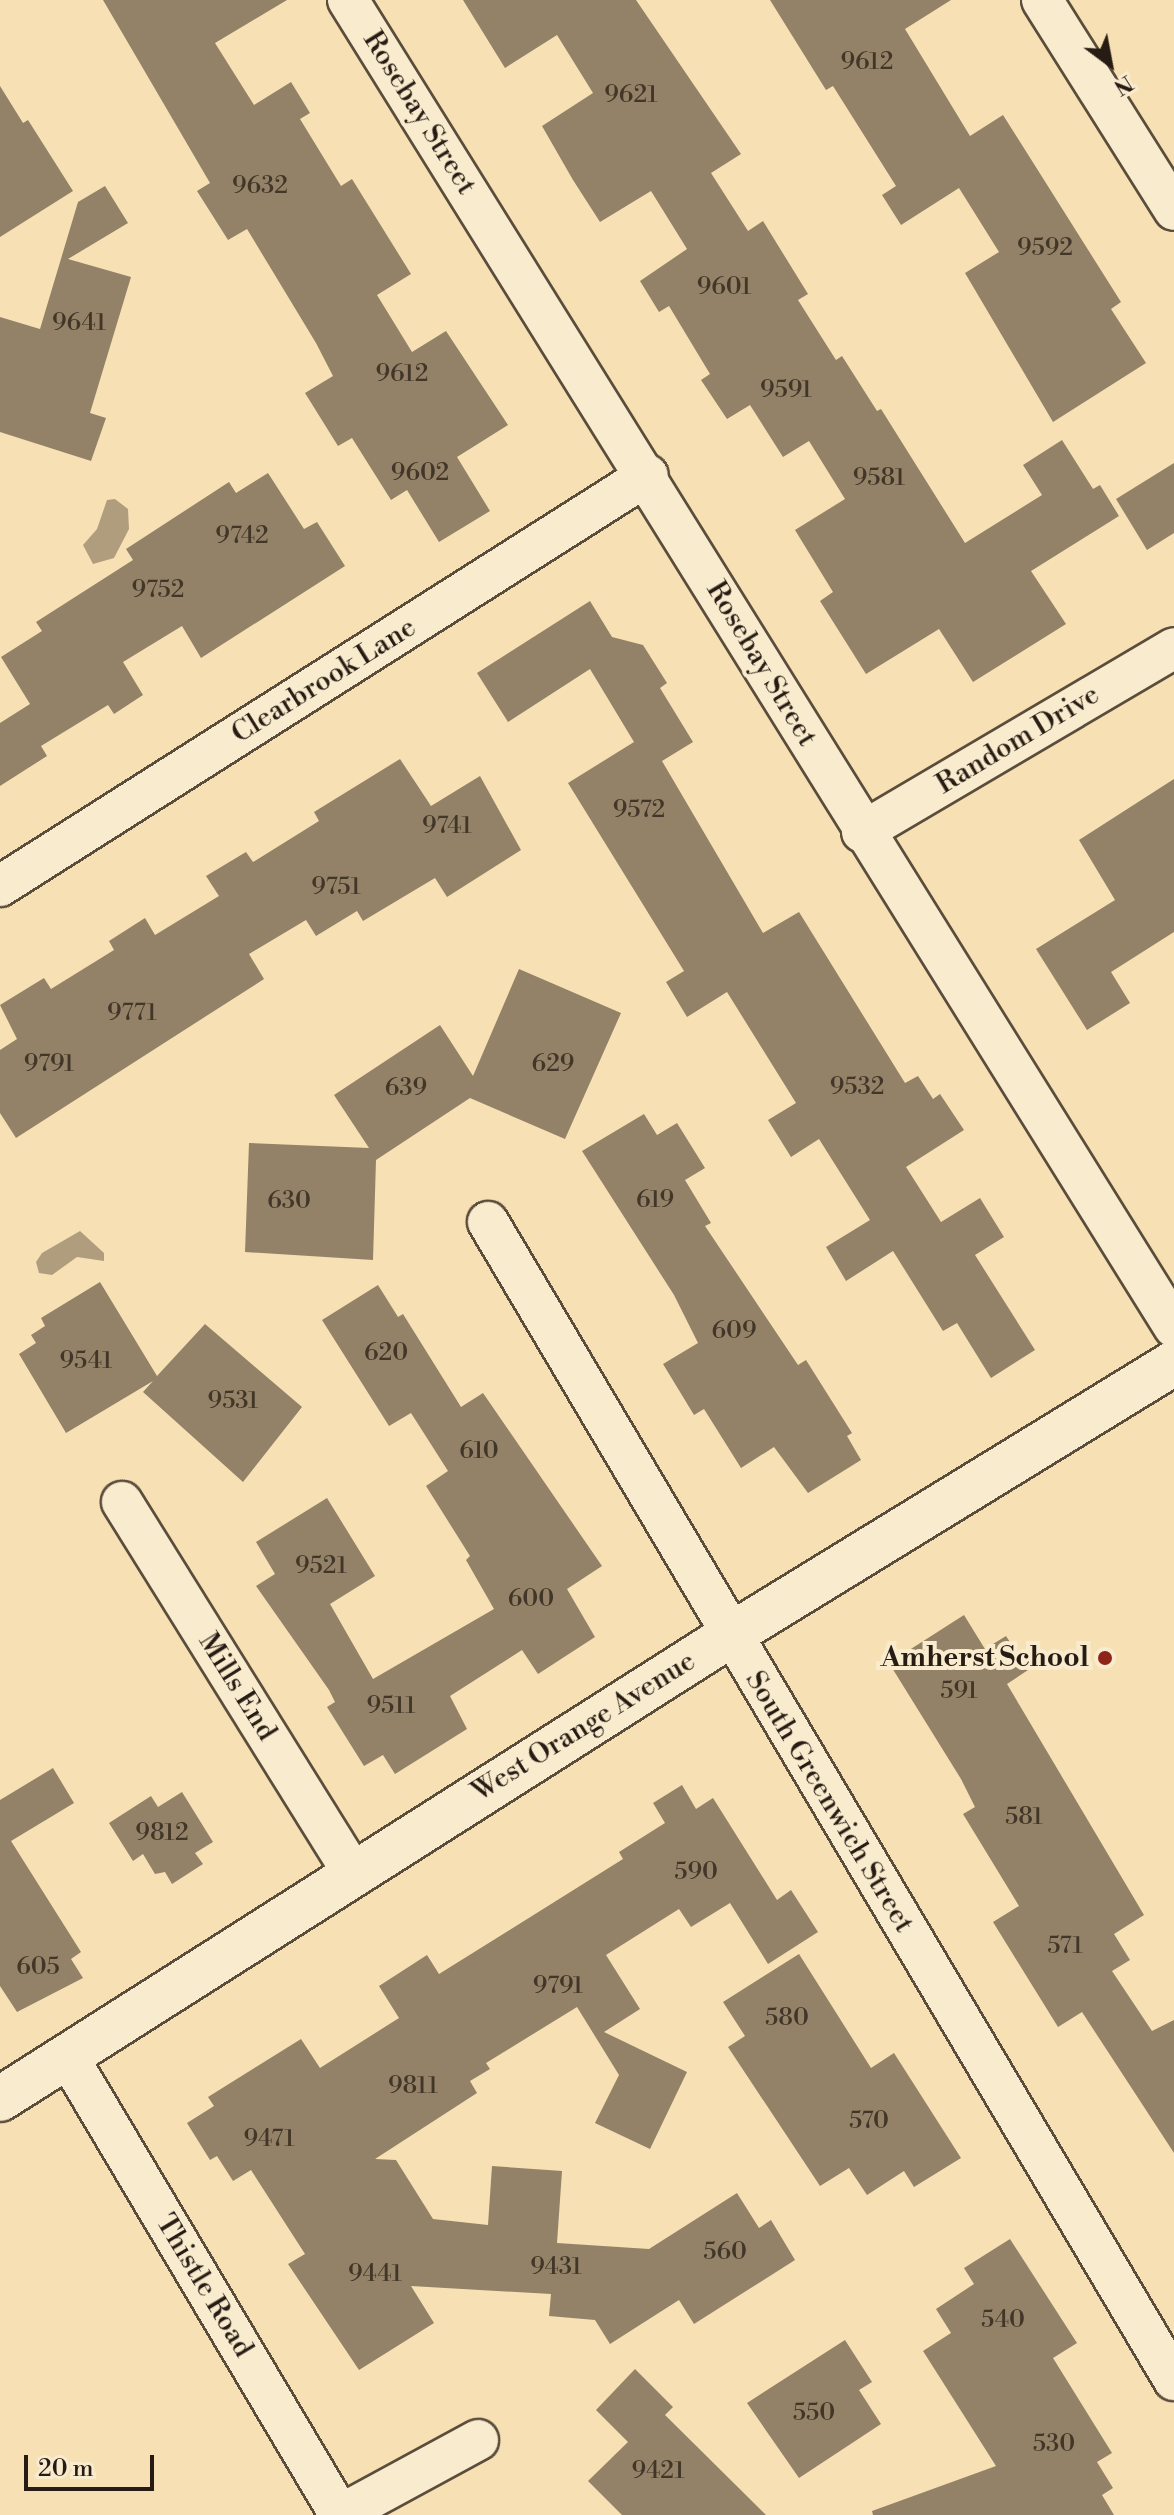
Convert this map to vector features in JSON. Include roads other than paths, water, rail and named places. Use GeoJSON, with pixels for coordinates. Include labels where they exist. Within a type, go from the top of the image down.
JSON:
{"type":"FeatureCollection","features":[{"type":"Feature","properties":{"kind":"street","name":"Rosebay Street"},"geometry":{"type":"LineString","coordinates":[[348,0],[648,475],[862,832],[1174,1327]]}},
{"type":"Feature","properties":{"kind":"street"},"geometry":{"type":"LineString","coordinates":[[1042,0],[1174,210]]}},
{"type":"Feature","properties":{"kind":"street","name":"Clearbrook Lane"},"geometry":{"type":"LineString","coordinates":[[0,886],[648,475]]}},
{"type":"Feature","properties":{"kind":"street","name":"Random Drive"},"geometry":{"type":"LineString","coordinates":[[862,832],[1174,648]]}},
{"type":"Feature","properties":{"kind":"street","name":"South Greenwich Street"},"geometry":{"type":"LineString","coordinates":[[488,1222],[729,1636],[1174,2380]]}},
{"type":"Feature","properties":{"kind":"street","name":"West Orange Avenue"},"geometry":{"type":"LineString","coordinates":[[0,2099],[729,1636],[1174,1363]]}},
{"type":"Feature","properties":{"kind":"street","name":"Mills End"},"geometry":{"type":"LineString","coordinates":[[122,1502],[353,1873]]}},
{"type":"Feature","properties":{"kind":"street","name":"Thistle Road"},"geometry":{"type":"LineString","coordinates":[[68,2057],[340,2515]]}},
{"type":"Feature","properties":{"kind":"street"},"geometry":{"type":"LineString","coordinates":[[340,2515],[478,2440]]}},
{"type":"Feature","properties":{"kind":"place","name":"Amherst School"},"geometry":{"type":"Point","coordinates":[1105,1658]}}]}
